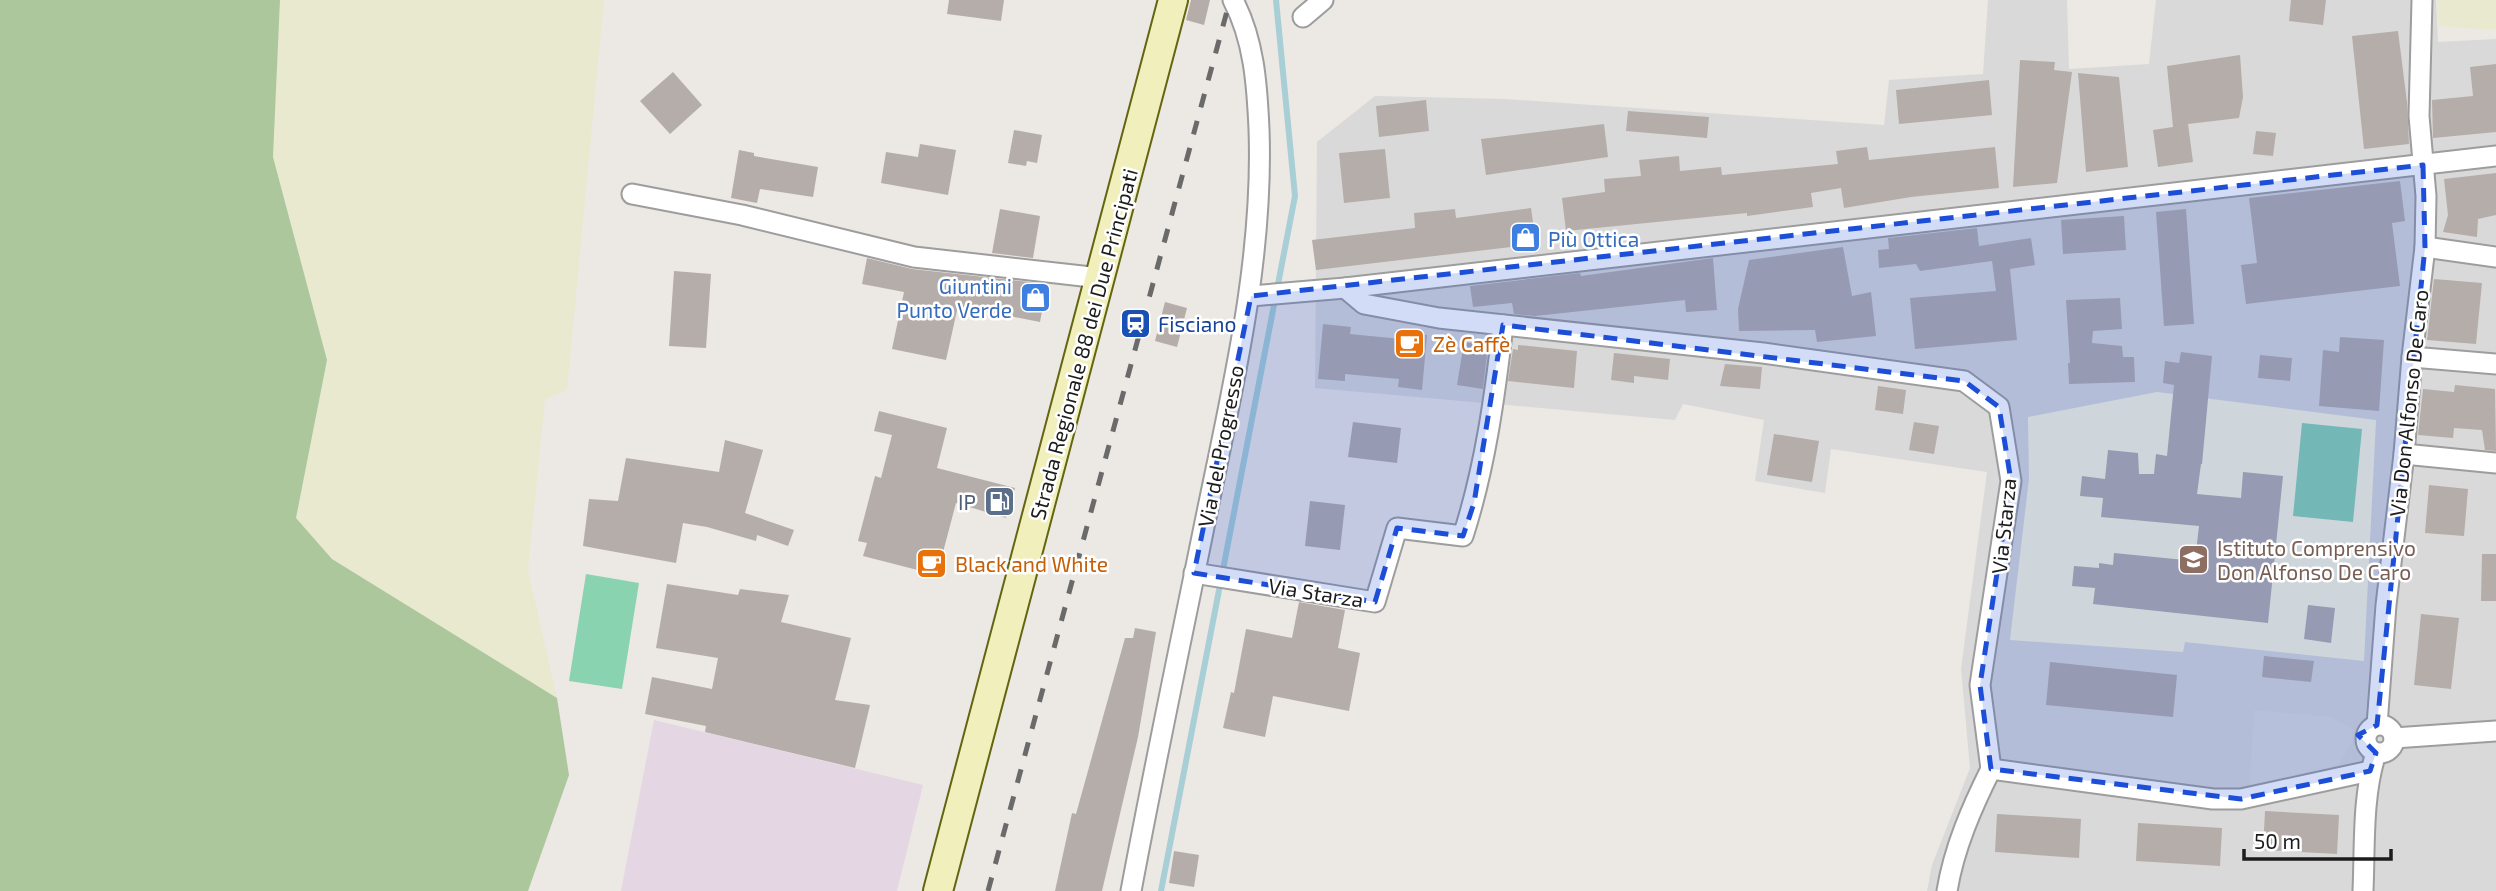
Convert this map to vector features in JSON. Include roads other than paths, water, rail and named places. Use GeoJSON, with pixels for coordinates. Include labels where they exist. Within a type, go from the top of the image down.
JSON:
{"type":"FeatureCollection","features":[{"type":"Feature","properties":{"kind":"main road","name":"Strada Regionale 88 dei Due Principati"},"geometry":{"type":"LineString","coordinates":[[937,891],[1173,0]]}},
{"type":"Feature","properties":{"kind":"street","name":"Via del Progresso"},"geometry":{"type":"LineString","coordinates":[[1131,891],[1202,574],[1257,295],[1261,178],[1258,100],[1252,46],[1244,20],[1233,0]]}},
{"type":"Feature","properties":{"kind":"street"},"geometry":{"type":"LineString","coordinates":[[1303,17],[1323,0]]}},
{"type":"Feature","properties":{"kind":"street","name":"Via Don Alfonso De Caro"},"geometry":{"type":"LineString","coordinates":[[2373,762],[2366,736],[2377,726],[2386,605],[2425,247],[2426,196],[2419,116],[2422,0]]}},
{"type":"Feature","properties":{"kind":"street"},"geometry":{"type":"LineString","coordinates":[[1257,295],[1345,288],[2496,156]]}},
{"type":"Feature","properties":{"kind":"street"},"geometry":{"type":"LineString","coordinates":[[632,194],[742,215],[914,257],[1100,278]]}},
{"type":"Feature","properties":{"kind":"street"},"geometry":{"type":"LineString","coordinates":[[2425,247],[2496,257]]}},
{"type":"Feature","properties":{"kind":"street","name":"Via Starza"},"geometry":{"type":"LineString","coordinates":[[1345,288],[1364,304],[1439,317],[1763,353],[1964,381],[1999,407],[2011,481],[1980,685],[1991,769]]}},
{"type":"Feature","properties":{"kind":"street","name":"Via Starza"},"geometry":{"type":"LineString","coordinates":[[1202,574],[1375,601],[1397,528],[1463,536],[1474,503],[1484,452],[1496,388],[1503,325]]}},
{"type":"Feature","properties":{"kind":"street"},"geometry":{"type":"LineString","coordinates":[[2412,356],[2496,365]]}},
{"type":"Feature","properties":{"kind":"street"},"geometry":{"type":"LineString","coordinates":[[2404,454],[2496,463]]}},
{"type":"Feature","properties":{"kind":"street"},"geometry":{"type":"LineString","coordinates":[[2377,726],[2386,726],[2395,738]]}},
{"type":"Feature","properties":{"kind":"street"},"geometry":{"type":"LineString","coordinates":[[2395,738],[2496,731]]}},
{"type":"Feature","properties":{"kind":"street"},"geometry":{"type":"LineString","coordinates":[[1947,891],[1972,807],[1991,769],[2213,799],[2241,799],[2373,762],[2391,749],[2395,738]]}},
{"type":"Feature","properties":{"kind":"street"},"geometry":{"type":"LineString","coordinates":[[2363,891],[2373,762]]}},
{"type":"Feature","properties":{"kind":"waterway"},"geometry":{"type":"LineString","coordinates":[[1161,891],[1295,196],[1276,0]]}},
{"type":"Feature","properties":{"kind":"railway"},"geometry":{"type":"LineString","coordinates":[[988,891],[1230,0]]}},
{"type":"Feature","properties":{"kind":"place","name":"Più Ottica"},"geometry":{"type":"Point","coordinates":[1525,238]}},
{"type":"Feature","properties":{"kind":"place","name":"Giuntini Punto Verde"},"geometry":{"type":"Point","coordinates":[1035,297]}},
{"type":"Feature","properties":{"kind":"place","name":"Fisciano"},"geometry":{"type":"Point","coordinates":[1135,323]}},
{"type":"Feature","properties":{"kind":"place","name":"Zè Caffè"},"geometry":{"type":"Point","coordinates":[1410,343]}},
{"type":"Feature","properties":{"kind":"place","name":"IP"},"geometry":{"type":"Point","coordinates":[999,501]}},
{"type":"Feature","properties":{"kind":"place","name":"Istituto Comprensivo Don Alfonso De Caro"},"geometry":{"type":"Point","coordinates":[2194,559]}},
{"type":"Feature","properties":{"kind":"place","name":"Black and White"},"geometry":{"type":"Point","coordinates":[932,563]}}]}
